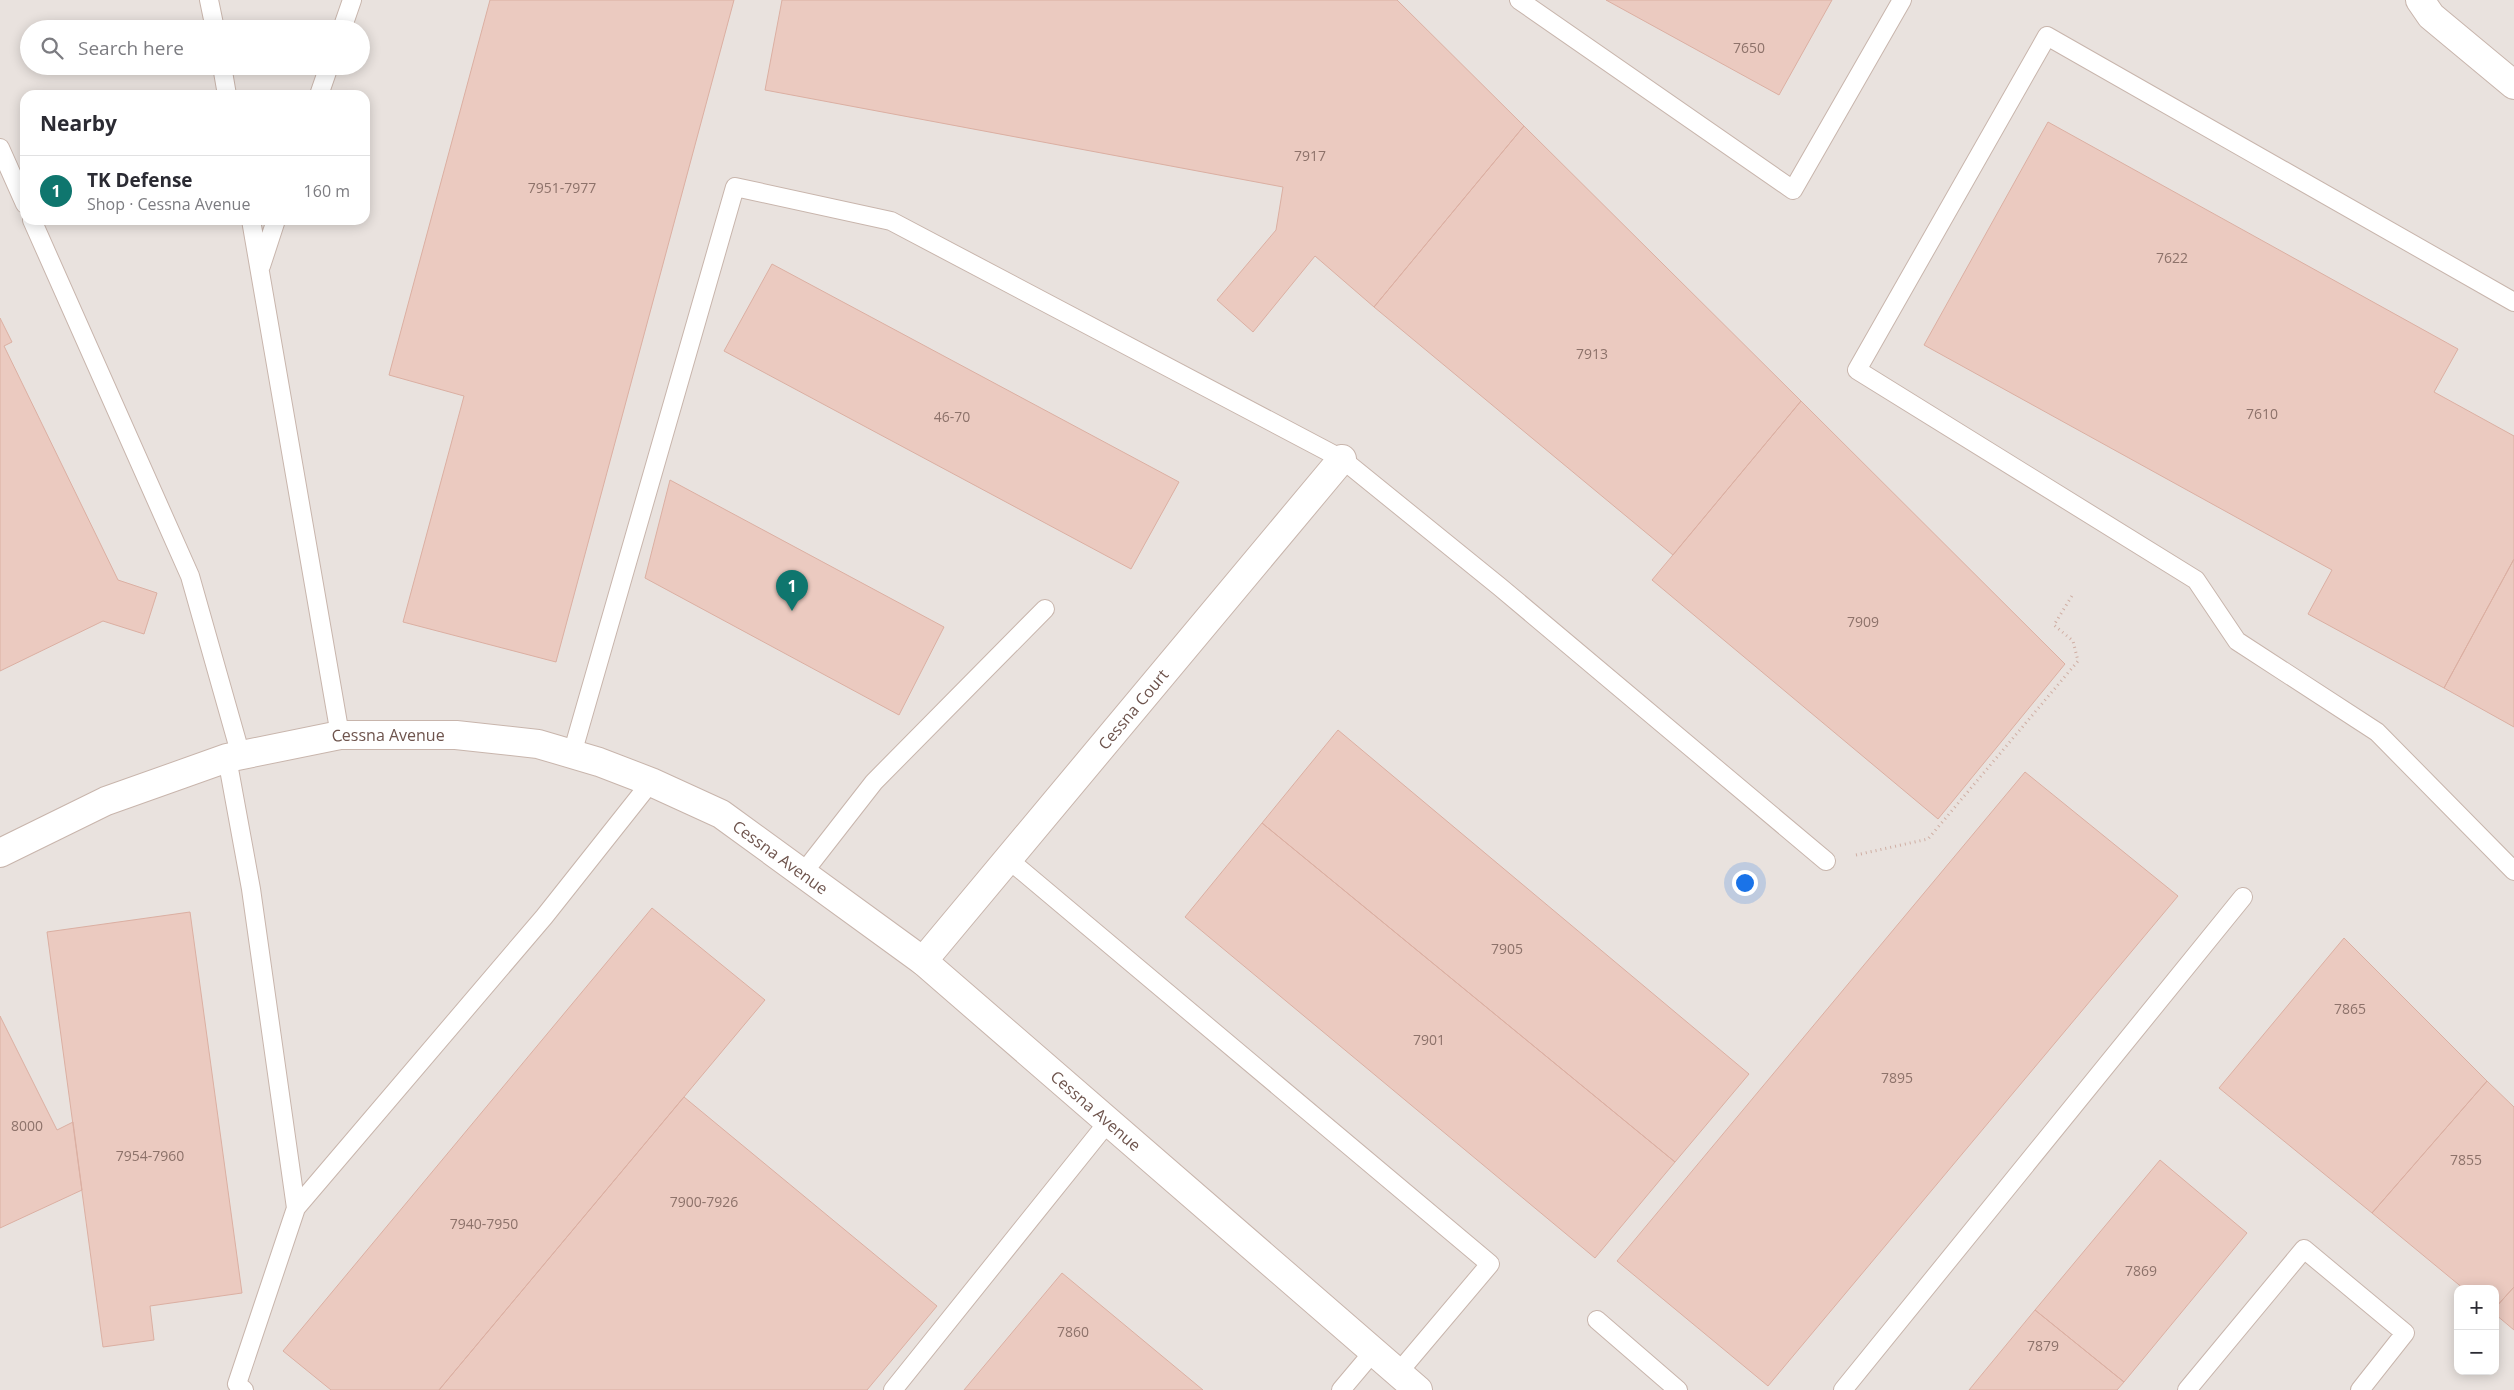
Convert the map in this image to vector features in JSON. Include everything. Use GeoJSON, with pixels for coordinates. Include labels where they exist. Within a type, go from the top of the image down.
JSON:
{"type":"FeatureCollection","features":[{"type":"Feature","properties":{"kind":"street"},"geometry":{"type":"LineString","coordinates":[[2420,0],[2431,16],[2514,85]]}},
{"type":"Feature","properties":{"kind":"street","name":"Cessna Court"},"geometry":{"type":"LineString","coordinates":[[923,961],[1342,459]]}},
{"type":"Feature","properties":{"kind":"street","name":"Cessna Avenue"},"geometry":{"type":"LineString","coordinates":[[0,853],[106,801],[234,757],[340,735],[456,735],[538,744],[599,762],[651,782],[721,814],[923,961],[1408,1381]]}},
{"type":"Feature","properties":{"kind":"lane"},"geometry":{"type":"LineString","coordinates":[[209,0],[213,20]]}},
{"type":"Feature","properties":{"kind":"lane"},"geometry":{"type":"LineString","coordinates":[[345,20],[352,0]]}},
{"type":"Feature","properties":{"kind":"lane"},"geometry":{"type":"LineString","coordinates":[[1519,0],[1793,190],[1902,0]]}},
{"type":"Feature","properties":{"kind":"lane"},"geometry":{"type":"LineString","coordinates":[[2514,302],[2047,36],[1856,370],[2196,580],[2237,641],[2377,732],[2514,871]]}},
{"type":"Feature","properties":{"kind":"lane"},"geometry":{"type":"LineString","coordinates":[[224,75],[226,90]]}},
{"type":"Feature","properties":{"kind":"lane"},"geometry":{"type":"LineString","coordinates":[[321,90],[326,75]]}},
{"type":"Feature","properties":{"kind":"lane"},"geometry":{"type":"LineString","coordinates":[[0,148],[20,193]]}},
{"type":"Feature","properties":{"kind":"lane"},"geometry":{"type":"LineString","coordinates":[[572,754],[735,187],[890,220],[1342,459],[1500,588],[1826,861]]}},
{"type":"Feature","properties":{"kind":"lane"},"geometry":{"type":"LineString","coordinates":[[34,225],[190,576],[234,757],[296,1208]]}},
{"type":"Feature","properties":{"kind":"lane"},"geometry":{"type":"LineString","coordinates":[[252,225],[340,735]]}},
{"type":"Feature","properties":{"kind":"lane"},"geometry":{"type":"LineString","coordinates":[[260,267],[274,225]]}},
{"type":"Feature","properties":{"kind":"lane"},"geometry":{"type":"LineString","coordinates":[[803,872],[874,782],[1045,608]]}},
{"type":"Feature","properties":{"kind":"lane"},"geometry":{"type":"LineString","coordinates":[[244,1390],[237,1384],[296,1208],[544,917],[651,782]]}},
{"type":"Feature","properties":{"kind":"lane"},"geometry":{"type":"LineString","coordinates":[[1008,858],[1490,1264],[1408,1381]]}},
{"type":"Feature","properties":{"kind":"lane"},"geometry":{"type":"LineString","coordinates":[[1844,1390],[2243,897]]}},
{"type":"Feature","properties":{"kind":"lane"},"geometry":{"type":"LineString","coordinates":[[893,1390],[1108,1122]]}},
{"type":"Feature","properties":{"kind":"lane"},"geometry":{"type":"LineString","coordinates":[[2187,1390],[2304,1249],[2405,1333],[2360,1390]]}},
{"type":"Feature","properties":{"kind":"lane"},"geometry":{"type":"LineString","coordinates":[[1597,1320],[1678,1390]]}},
{"type":"Feature","properties":{"kind":"lane"},"geometry":{"type":"LineString","coordinates":[[1341,1390],[1373,1352]]}},
{"type":"Feature","properties":{"kind":"path"},"geometry":{"type":"LineString","coordinates":[[1826,861],[1928,839],[2078,661],[2073,641],[2054,625],[2073,594]]}},
{"type":"Feature","properties":{"kind":"shaded area"},"geometry":{"type":"Polygon","coordinates":[[[0,0],[2514,0],[2514,1390],[0,1390],[0,0]]]}},
{"type":"Feature","properties":{"kind":"building"},"geometry":{"type":"Polygon","coordinates":[[[490,0],[734,0],[556,662],[403,622],[464,396],[389,375],[490,0]]]}},
{"type":"Feature","properties":{"kind":"building"},"geometry":{"type":"Polygon","coordinates":[[[782,0],[1397,0],[1524,126],[1374,307],[1315,256],[1253,332],[1217,300],[1276,230],[1283,187],[765,90],[782,0]]]}},
{"type":"Feature","properties":{"kind":"building"},"geometry":{"type":"Polygon","coordinates":[[[1606,0],[1832,0],[1779,95],[1606,0]]]}},
{"type":"Feature","properties":{"kind":"building"},"geometry":{"type":"Polygon","coordinates":[[[2048,122],[2458,349],[2434,392],[2514,436],[2514,559],[2444,688],[2308,614],[2332,570],[1924,345],[2048,122]]]}},
{"type":"Feature","properties":{"kind":"building"},"geometry":{"type":"Polygon","coordinates":[[[1524,126],[1801,401],[1673,555],[1374,307],[1524,126]]]}},
{"type":"Feature","properties":{"kind":"building"},"geometry":{"type":"Polygon","coordinates":[[[772,264],[1179,482],[1131,569],[724,351],[772,264]]]}},
{"type":"Feature","properties":{"kind":"building"},"geometry":{"type":"Polygon","coordinates":[[[0,318],[12,342],[4,346],[118,580],[157,593],[144,634],[103,621],[0,671],[0,318]]]}},
{"type":"Feature","properties":{"kind":"building"},"geometry":{"type":"Polygon","coordinates":[[[1801,401],[2065,664],[1938,819],[1652,580],[1801,401]]]}},
{"type":"Feature","properties":{"kind":"building"},"geometry":{"type":"Polygon","coordinates":[[[670,480],[944,627],[899,715],[645,578],[670,480]]]}},
{"type":"Feature","properties":{"kind":"building"},"geometry":{"type":"Polygon","coordinates":[[[2514,559],[2514,727],[2444,688],[2514,559]]]}},
{"type":"Feature","properties":{"kind":"building"},"geometry":{"type":"Polygon","coordinates":[[[1338,730],[1749,1074],[1675,1162],[1262,823],[1338,730]]]}},
{"type":"Feature","properties":{"kind":"building"},"geometry":{"type":"Polygon","coordinates":[[[2025,772],[2178,896],[1768,1386],[1617,1261],[2025,772]]]}},
{"type":"Feature","properties":{"kind":"building"},"geometry":{"type":"Polygon","coordinates":[[[1262,823],[1675,1162],[1595,1258],[1185,917],[1262,823]]]}},
{"type":"Feature","properties":{"kind":"building"},"geometry":{"type":"Polygon","coordinates":[[[652,908],[765,1000],[439,1390],[331,1390],[283,1351],[652,908]]]}},
{"type":"Feature","properties":{"kind":"building"},"geometry":{"type":"Polygon","coordinates":[[[190,912],[242,1293],[150,1306],[154,1340],[103,1347],[47,932],[190,912]]]}},
{"type":"Feature","properties":{"kind":"building"},"geometry":{"type":"Polygon","coordinates":[[[2344,938],[2487,1081],[2372,1213],[2219,1088],[2344,938]]]}},
{"type":"Feature","properties":{"kind":"building"},"geometry":{"type":"Polygon","coordinates":[[[0,1016],[57,1130],[73,1122],[82,1190],[0,1228],[0,1016]]]}},
{"type":"Feature","properties":{"kind":"building"},"geometry":{"type":"Polygon","coordinates":[[[2487,1081],[2514,1107],[2514,1287],[2499,1304],[2499,1285],[2459,1285],[2372,1213],[2487,1081]]]}},
{"type":"Feature","properties":{"kind":"building"},"geometry":{"type":"Polygon","coordinates":[[[684,1097],[937,1306],[867,1390],[439,1390],[684,1097]]]}},
{"type":"Feature","properties":{"kind":"building"},"geometry":{"type":"Polygon","coordinates":[[[2160,1160],[2247,1233],[2124,1382],[2035,1310],[2160,1160]]]}},
{"type":"Feature","properties":{"kind":"building"},"geometry":{"type":"Polygon","coordinates":[[[1062,1273],[1203,1390],[964,1390],[1062,1273]]]}},
{"type":"Feature","properties":{"kind":"building"},"geometry":{"type":"Polygon","coordinates":[[[2514,1287],[2514,1330],[2499,1317],[2499,1304],[2514,1287]]]}},
{"type":"Feature","properties":{"kind":"building"},"geometry":{"type":"Polygon","coordinates":[[[2035,1310],[2124,1382],[2117,1390],[1969,1390],[2035,1310]]]}},
{"type":"Feature","properties":{"kind":"place","name":"TK Defense"},"geometry":{"type":"Point","coordinates":[792,611]}}]}
